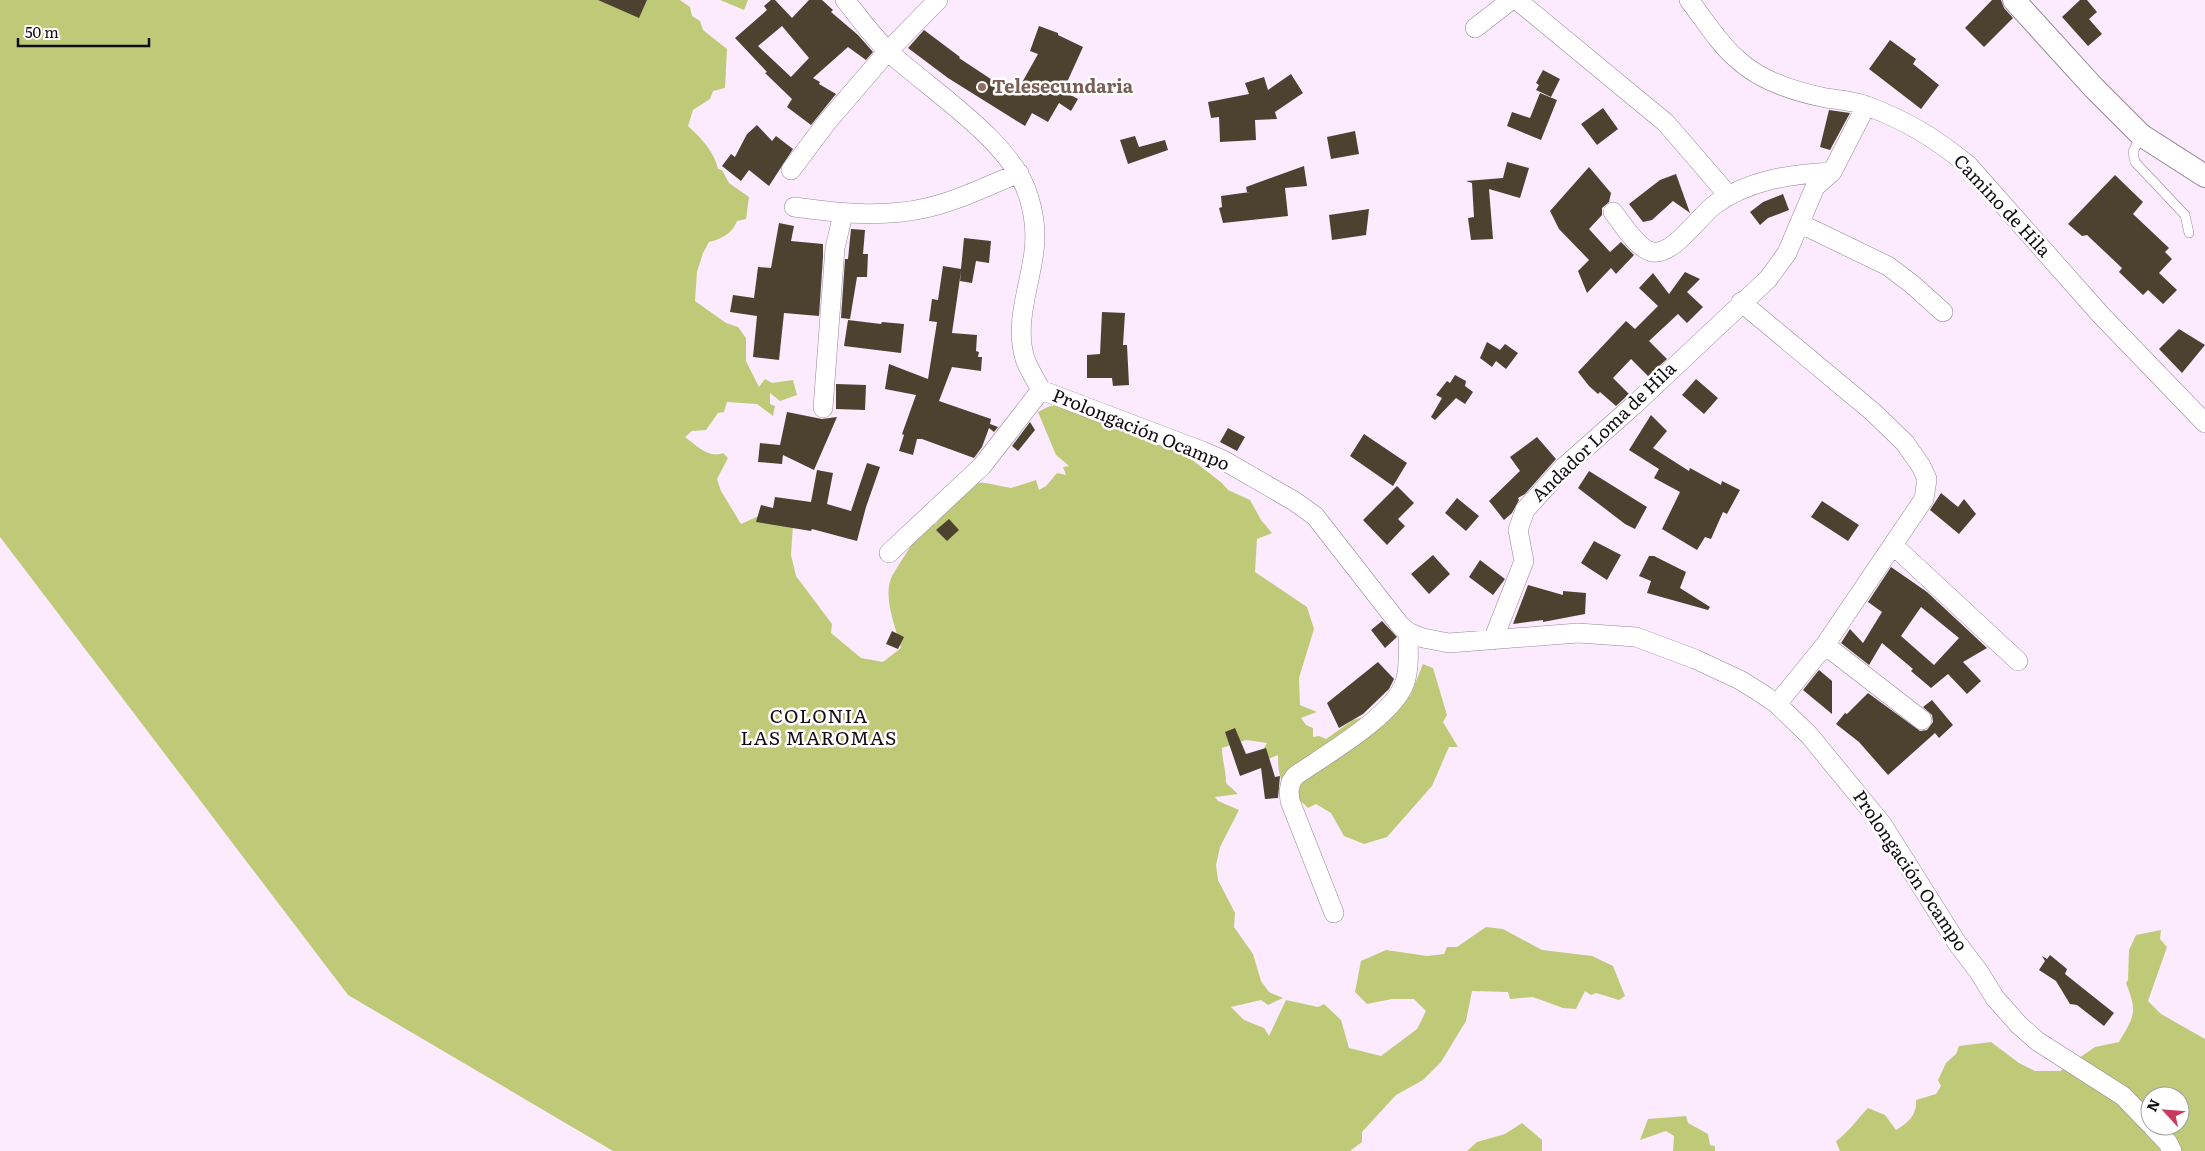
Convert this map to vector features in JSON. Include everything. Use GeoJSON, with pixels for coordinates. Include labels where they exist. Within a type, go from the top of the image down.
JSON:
{"type":"FeatureCollection","features":[{"type":"Feature","properties":{"kind":"street","name":"Prolongación Ocampo"},"geometry":{"type":"LineString","coordinates":[[845,0],[888,51],[990,138],[1019,173],[1029,197],[1034,233],[1034,251],[1023,309],[1022,333],[1025,359],[1041,390],[1209,454],[1301,505],[1323,525],[1408,632],[1436,642],[1493,640],[1578,633],[1636,637],[1695,659],[1740,680],[1777,704],[1809,735],[1882,824],[1957,943],[1996,998],[2037,1041],[2123,1096],[2140,1114]]}},
{"type":"Feature","properties":{"kind":"street"},"geometry":{"type":"LineString","coordinates":[[791,170],[828,122],[888,51],[938,0]]}},
{"type":"Feature","properties":{"kind":"street"},"geometry":{"type":"LineString","coordinates":[[1475,28],[1511,0]]}},
{"type":"Feature","properties":{"kind":"street"},"geometry":{"type":"LineString","coordinates":[[1517,0],[1666,123],[1728,195]]}},
{"type":"Feature","properties":{"kind":"street","name":"Camino de Hila"},"geometry":{"type":"LineString","coordinates":[[1689,0],[1736,59],[1751,70],[1777,83],[1805,93],[1866,106],[1912,125],[1945,146],[1968,166],[2100,314],[2196,416],[2205,422]]}},
{"type":"Feature","properties":{"kind":"street"},"geometry":{"type":"LineString","coordinates":[[2014,0],[2094,88],[2141,135],[2205,176]]}},
{"type":"Feature","properties":{"kind":"street","name":"Andador Loma de Hila"},"geometry":{"type":"LineString","coordinates":[[1493,640],[1524,561],[1518,530],[1520,519],[1531,501],[1564,467],[1634,405],[1741,302],[1768,279],[1787,253],[1801,224],[1815,187],[1832,172],[1866,106]]}},
{"type":"Feature","properties":{"kind":"street"},"geometry":{"type":"LineString","coordinates":[[1613,212],[1634,239],[1648,250],[1655,252],[1676,244],[1696,221],[1728,195],[1791,174],[1832,172]]}},
{"type":"Feature","properties":{"kind":"street"},"geometry":{"type":"LineString","coordinates":[[794,206],[843,214],[882,214],[928,208],[1019,173]]}},
{"type":"Feature","properties":{"kind":"street"},"geometry":{"type":"LineString","coordinates":[[823,408],[835,248],[843,214]]}},
{"type":"Feature","properties":{"kind":"street"},"geometry":{"type":"LineString","coordinates":[[1801,224],[1888,266],[1943,312]]}},
{"type":"Feature","properties":{"kind":"street"},"geometry":{"type":"LineString","coordinates":[[1741,302],[1873,412],[1905,443],[1921,466],[1927,479],[1924,499],[1825,645],[1777,704]]}},
{"type":"Feature","properties":{"kind":"street"},"geometry":{"type":"LineString","coordinates":[[889,554],[982,466],[1041,390]]}},
{"type":"Feature","properties":{"kind":"street"},"geometry":{"type":"LineString","coordinates":[[1893,545],[2018,661]]}},
{"type":"Feature","properties":{"kind":"street"},"geometry":{"type":"LineString","coordinates":[[1334,913],[1290,801],[1291,782],[1295,776],[1368,724],[1397,698],[1405,682],[1408,666],[1408,632]]}},
{"type":"Feature","properties":{"kind":"street"},"geometry":{"type":"LineString","coordinates":[[1825,645],[1922,720]]}},
{"type":"Feature","properties":{"kind":"street","name":"Prolongación Ocampo"},"geometry":{"type":"LineString","coordinates":[[2161,1136],[2172,1151]]}},
{"type":"Feature","properties":{"kind":"lane"},"geometry":{"type":"LineString","coordinates":[[2141,135],[2133,152],[2136,162],[2185,215],[2189,233]]}},
{"type":"Feature","properties":{"kind":"green space"},"geometry":{"type":"Polygon","coordinates":[[[0,0],[680,0],[690,7],[692,16],[700,21],[703,30],[727,49],[725,88],[713,91],[710,99],[693,110],[688,126],[706,145],[718,169],[722,170],[729,183],[749,197],[746,219],[737,221],[733,229],[726,235],[709,242],[703,253],[697,272],[695,301],[726,323],[738,327],[746,338],[746,361],[759,387],[765,379],[772,383],[793,380],[797,395],[780,401],[770,393],[770,404],[775,406],[773,416],[757,404],[727,402],[724,412],[718,413],[706,430],[692,431],[685,437],[708,453],[723,453],[728,458],[717,479],[721,491],[741,524],[763,514],[793,525],[791,555],[796,576],[832,624],[831,633],[861,658],[883,662],[901,648],[889,602],[889,584],[919,529],[936,524],[956,481],[986,483],[1011,488],[1036,480],[1039,490],[1046,486],[1057,473],[1066,475],[1063,467],[1069,466],[1056,455],[1038,412],[1050,406],[1069,406],[1182,452],[1222,483],[1228,490],[1250,500],[1261,520],[1272,533],[1257,539],[1255,572],[1307,607],[1314,629],[1299,678],[1300,705],[1317,712],[1301,718],[1306,725],[1313,728],[1313,737],[1319,736],[1326,739],[1353,720],[1382,712],[1398,699],[1410,696],[1423,664],[1433,668],[1447,715],[1443,722],[1458,747],[1449,747],[1432,786],[1387,837],[1364,844],[1344,836],[1331,813],[1316,804],[1308,808],[1289,791],[1280,775],[1278,755],[1263,761],[1260,755],[1267,743],[1246,740],[1222,748],[1226,783],[1238,794],[1215,797],[1218,801],[1239,810],[1220,847],[1216,865],[1218,880],[1235,913],[1234,927],[1253,954],[1261,981],[1269,992],[1283,998],[1268,1005],[1261,1000],[1231,1007],[1244,1020],[1264,1028],[1269,1036],[1286,1000],[1318,1007],[1324,1004],[1341,1020],[1349,1048],[1381,1056],[1417,1029],[1426,1011],[1414,999],[1392,999],[1367,1004],[1355,992],[1361,961],[1386,950],[1427,956],[1444,954],[1447,947],[1457,947],[1486,927],[1503,929],[1542,950],[1592,956],[1613,966],[1625,996],[1619,1000],[1596,993],[1591,995],[1585,991],[1576,1009],[1563,1008],[1533,997],[1510,999],[1508,992],[1472,991],[1466,1021],[1441,1062],[1423,1080],[1396,1095],[1362,1132],[1362,1142],[1350,1151],[613,1151],[348,995],[0,537],[0,0]]]}},
{"type":"Feature","properties":{"kind":"green space"},"geometry":{"type":"Polygon","coordinates":[[[720,0],[748,0],[744,10],[720,0]]]}},
{"type":"Feature","properties":{"kind":"green space"},"geometry":{"type":"Polygon","coordinates":[[[2161,930],[2160,939],[2167,947],[2148,1001],[2161,1014],[2205,1039],[2205,1151],[1840,1151],[1836,1141],[1849,1130],[1868,1108],[1885,1115],[1896,1130],[1905,1124],[1914,1114],[1916,1100],[1936,1094],[1941,1086],[1938,1080],[1946,1063],[1956,1054],[1959,1046],[1991,1042],[2019,1063],[2035,1071],[2060,1071],[2095,1047],[2119,1042],[2133,1014],[2132,1001],[2126,983],[2128,980],[2129,950],[2136,935],[2161,930]]]}},
{"type":"Feature","properties":{"kind":"green space"},"geometry":{"type":"Polygon","coordinates":[[[1686,1116],[1688,1123],[1708,1134],[1710,1145],[1715,1146],[1715,1151],[1673,1151],[1674,1136],[1666,1131],[1640,1140],[1648,1119],[1686,1116]]]}},
{"type":"Feature","properties":{"kind":"green space"},"geometry":{"type":"Polygon","coordinates":[[[1522,1123],[1542,1140],[1542,1151],[1467,1151],[1477,1142],[1505,1134],[1522,1123]]]}},
{"type":"Feature","properties":{"kind":"building"},"geometry":{"type":"Polygon","coordinates":[[[598,0],[647,0],[639,18],[598,0]]]}},
{"type":"Feature","properties":{"kind":"building"},"geometry":{"type":"Polygon","coordinates":[[[771,0],[775,0],[792,18],[809,0],[822,0],[833,10],[831,12],[858,35],[873,52],[866,60],[848,47],[813,78],[836,94],[811,125],[787,107],[792,99],[765,73],[767,72],[735,38],[767,10],[764,6],[771,0]],[[782,26],[758,46],[791,77],[809,58],[782,26]]]}},
{"type":"Feature","properties":{"kind":"building"},"geometry":{"type":"Polygon","coordinates":[[[1992,0],[2001,0],[2004,8],[2013,18],[1984,47],[1965,28],[1992,0]]]}},
{"type":"Feature","properties":{"kind":"building"},"geometry":{"type":"Polygon","coordinates":[[[2080,0],[2087,0],[2097,12],[2089,19],[2102,34],[2088,46],[2062,17],[2080,0]]]}},
{"type":"Feature","properties":{"kind":"building"},"geometry":{"type":"Polygon","coordinates":[[[1039,26],[1058,33],[1058,35],[1083,47],[1063,91],[1078,99],[1071,111],[1059,103],[1048,122],[1032,113],[1025,126],[948,78],[908,48],[924,30],[959,58],[1015,95],[1038,54],[1030,51],[1039,26]]]}},
{"type":"Feature","properties":{"kind":"building"},"geometry":{"type":"Polygon","coordinates":[[[1890,40],[1916,59],[1913,64],[1939,85],[1921,109],[1869,69],[1890,40]]]}},
{"type":"Feature","properties":{"kind":"building"},"geometry":{"type":"Polygon","coordinates":[[[1543,70],[1560,79],[1551,97],[1536,90],[1539,85],[1536,83],[1543,70]]]}},
{"type":"Feature","properties":{"kind":"building"},"geometry":{"type":"Polygon","coordinates":[[[1291,74],[1303,93],[1275,112],[1277,119],[1255,120],[1256,140],[1220,142],[1219,117],[1211,118],[1208,102],[1249,94],[1245,83],[1264,77],[1268,90],[1291,74]]]}},
{"type":"Feature","properties":{"kind":"building"},"geometry":{"type":"Polygon","coordinates":[[[1540,93],[1557,100],[1541,140],[1507,126],[1512,112],[1530,118],[1540,93]]]}},
{"type":"Feature","properties":{"kind":"building"},"geometry":{"type":"Polygon","coordinates":[[[1603,108],[1618,129],[1597,145],[1581,124],[1603,108]]]}},
{"type":"Feature","properties":{"kind":"building"},"geometry":{"type":"Polygon","coordinates":[[[1829,110],[1850,113],[1830,150],[1820,147],[1829,110]]]}},
{"type":"Feature","properties":{"kind":"building"},"geometry":{"type":"Polygon","coordinates":[[[757,125],[772,141],[776,136],[793,149],[769,186],[749,170],[741,181],[722,166],[731,154],[735,157],[747,134],[757,125]]]}},
{"type":"Feature","properties":{"kind":"building"},"geometry":{"type":"Polygon","coordinates":[[[1355,131],[1359,154],[1331,159],[1327,137],[1355,131]]]}},
{"type":"Feature","properties":{"kind":"building"},"geometry":{"type":"Polygon","coordinates":[[[1135,136],[1139,147],[1165,140],[1168,150],[1128,164],[1120,140],[1135,136]]]}},
{"type":"Feature","properties":{"kind":"building"},"geometry":{"type":"Polygon","coordinates":[[[1507,162],[1529,168],[1520,198],[1489,189],[1493,239],[1471,240],[1468,218],[1474,217],[1472,183],[1466,181],[1503,178],[1507,162]]]}},
{"type":"Feature","properties":{"kind":"building"},"geometry":{"type":"Polygon","coordinates":[[[1304,166],[1307,186],[1285,188],[1288,216],[1223,223],[1219,208],[1222,207],[1221,196],[1250,192],[1247,192],[1246,187],[1304,166]]]}},
{"type":"Feature","properties":{"kind":"building"},"geometry":{"type":"Polygon","coordinates":[[[1589,167],[1611,193],[1609,202],[1602,208],[1602,215],[1589,229],[1610,252],[1621,242],[1634,255],[1616,274],[1611,268],[1587,293],[1578,271],[1589,260],[1559,229],[1550,211],[1589,167]]]}},
{"type":"Feature","properties":{"kind":"building"},"geometry":{"type":"Polygon","coordinates":[[[1676,174],[1690,213],[1673,201],[1652,220],[1643,222],[1629,204],[1660,180],[1676,174]]]}},
{"type":"Feature","properties":{"kind":"building"},"geometry":{"type":"Polygon","coordinates":[[[2115,175],[2143,202],[2133,214],[2169,248],[2165,252],[2172,259],[2159,273],[2177,290],[2163,304],[2148,290],[2143,295],[2119,272],[2122,268],[2087,235],[2082,236],[2068,224],[2115,175]]]}},
{"type":"Feature","properties":{"kind":"building"},"geometry":{"type":"Polygon","coordinates":[[[1783,194],[1789,210],[1768,218],[1760,225],[1750,212],[1763,202],[1783,194]]]}},
{"type":"Feature","properties":{"kind":"building"},"geometry":{"type":"Polygon","coordinates":[[[1369,209],[1366,235],[1332,240],[1329,215],[1369,209]]]}},
{"type":"Feature","properties":{"kind":"building"},"geometry":{"type":"Polygon","coordinates":[[[779,223],[794,226],[791,241],[823,244],[823,257],[819,316],[784,313],[779,360],[753,357],[757,316],[730,312],[733,295],[754,298],[758,267],[771,268],[779,223]]]}},
{"type":"Feature","properties":{"kind":"building"},"geometry":{"type":"Polygon","coordinates":[[[851,229],[865,230],[863,254],[868,254],[867,277],[857,277],[850,319],[841,318],[845,259],[848,259],[851,229]]]}},
{"type":"Feature","properties":{"kind":"building"},"geometry":{"type":"Polygon","coordinates":[[[964,238],[991,241],[989,263],[976,261],[972,283],[960,281],[961,271],[952,333],[977,335],[976,351],[979,352],[978,357],[982,357],[981,371],[952,367],[939,401],[991,419],[990,424],[998,427],[994,432],[989,428],[982,447],[974,458],[922,439],[917,439],[913,455],[899,451],[904,435],[902,434],[916,395],[885,389],[889,364],[928,379],[937,322],[929,321],[932,299],[938,300],[943,266],[961,269],[964,238]]]}},
{"type":"Feature","properties":{"kind":"building"},"geometry":{"type":"Polygon","coordinates":[[[1685,272],[1700,279],[1687,292],[1703,307],[1687,323],[1678,314],[1649,341],[1667,359],[1648,376],[1631,359],[1613,378],[1629,394],[1616,406],[1600,392],[1598,394],[1589,386],[1578,372],[1626,321],[1635,329],[1658,306],[1639,288],[1653,273],[1669,294],[1685,272]]]}},
{"type":"Feature","properties":{"kind":"building"},"geometry":{"type":"Polygon","coordinates":[[[1102,312],[1125,313],[1123,345],[1127,345],[1129,385],[1113,386],[1112,378],[1087,378],[1087,355],[1100,354],[1102,312]]]}},
{"type":"Feature","properties":{"kind":"building"},"geometry":{"type":"Polygon","coordinates":[[[848,320],[881,324],[882,322],[904,324],[901,353],[844,346],[848,320]]]}},
{"type":"Feature","properties":{"kind":"building"},"geometry":{"type":"Polygon","coordinates":[[[2179,329],[2205,345],[2182,373],[2159,349],[2179,329]]]}},
{"type":"Feature","properties":{"kind":"building"},"geometry":{"type":"Polygon","coordinates":[[[1487,342],[1500,350],[1505,344],[1518,353],[1506,369],[1496,361],[1492,367],[1480,358],[1487,342]]]}},
{"type":"Feature","properties":{"kind":"building"},"geometry":{"type":"Polygon","coordinates":[[[1455,375],[1466,381],[1465,386],[1473,392],[1465,404],[1456,398],[1435,420],[1431,417],[1442,398],[1436,395],[1447,381],[1450,383],[1455,375]]]}},
{"type":"Feature","properties":{"kind":"building"},"geometry":{"type":"Polygon","coordinates":[[[1696,379],[1718,398],[1704,414],[1682,395],[1696,379]]]}},
{"type":"Feature","properties":{"kind":"building"},"geometry":{"type":"Polygon","coordinates":[[[836,384],[866,385],[865,410],[836,409],[836,384]]]}},
{"type":"Feature","properties":{"kind":"building"},"geometry":{"type":"Polygon","coordinates":[[[787,412],[822,419],[837,417],[814,470],[783,455],[782,464],[758,462],[760,443],[780,445],[787,412]]]}},
{"type":"Feature","properties":{"kind":"building"},"geometry":{"type":"Polygon","coordinates":[[[1651,415],[1667,431],[1653,448],[1689,471],[1690,468],[1721,485],[1722,481],[1740,490],[1727,514],[1723,512],[1711,539],[1705,537],[1697,550],[1662,529],[1680,492],[1654,478],[1659,469],[1629,450],[1651,415]]]}},
{"type":"Feature","properties":{"kind":"building"},"geometry":{"type":"Polygon","coordinates":[[[1030,422],[1035,430],[1018,451],[1012,446],[1030,422]]]}},
{"type":"Feature","properties":{"kind":"building"},"geometry":{"type":"Polygon","coordinates":[[[1228,428],[1245,437],[1237,451],[1220,442],[1228,428]]]}},
{"type":"Feature","properties":{"kind":"building"},"geometry":{"type":"Polygon","coordinates":[[[1364,434],[1407,463],[1393,486],[1350,456],[1364,434]]]}},
{"type":"Feature","properties":{"kind":"building"},"geometry":{"type":"Polygon","coordinates":[[[1537,437],[1556,459],[1525,494],[1518,498],[1519,500],[1512,513],[1504,520],[1489,501],[1520,471],[1510,457],[1537,437]]]}},
{"type":"Feature","properties":{"kind":"building"},"geometry":{"type":"Polygon","coordinates":[[[867,463],[880,467],[857,541],[812,529],[811,531],[756,522],[761,505],[773,508],[775,497],[811,502],[817,470],[833,473],[827,504],[851,511],[867,463]]]}},
{"type":"Feature","properties":{"kind":"building"},"geometry":{"type":"Polygon","coordinates":[[[1589,471],[1647,507],[1635,529],[1625,524],[1578,488],[1589,471]]]}},
{"type":"Feature","properties":{"kind":"building"},"geometry":{"type":"Polygon","coordinates":[[[1397,486],[1414,503],[1398,519],[1405,526],[1387,545],[1363,520],[1397,486]]]}},
{"type":"Feature","properties":{"kind":"building"},"geometry":{"type":"Polygon","coordinates":[[[1941,493],[1958,507],[1964,499],[1976,514],[1959,534],[1930,510],[1941,493]]]}},
{"type":"Feature","properties":{"kind":"building"},"geometry":{"type":"Polygon","coordinates":[[[1457,498],[1479,516],[1466,531],[1445,513],[1457,498]]]}},
{"type":"Feature","properties":{"kind":"building"},"geometry":{"type":"Polygon","coordinates":[[[1822,501],[1859,525],[1848,541],[1811,517],[1822,501]]]}},
{"type":"Feature","properties":{"kind":"building"},"geometry":{"type":"Polygon","coordinates":[[[949,519],[959,530],[947,541],[936,530],[949,519]]]}},
{"type":"Feature","properties":{"kind":"building"},"geometry":{"type":"Polygon","coordinates":[[[1594,541],[1621,555],[1607,580],[1581,563],[1594,541]]]}},
{"type":"Feature","properties":{"kind":"building"},"geometry":{"type":"Polygon","coordinates":[[[1433,555],[1450,574],[1429,594],[1411,574],[1433,555]]]}},
{"type":"Feature","properties":{"kind":"building"},"geometry":{"type":"Polygon","coordinates":[[[1649,556],[1654,556],[1686,572],[1680,588],[1710,607],[1708,610],[1647,593],[1651,581],[1639,576],[1649,556]]]}},
{"type":"Feature","properties":{"kind":"building"},"geometry":{"type":"Polygon","coordinates":[[[1480,560],[1505,579],[1493,595],[1469,577],[1480,560]]]}},
{"type":"Feature","properties":{"kind":"building"},"geometry":{"type":"Polygon","coordinates":[[[1891,567],[1927,592],[1987,648],[1963,662],[1981,681],[1967,694],[1948,674],[1931,688],[1911,671],[1913,669],[1882,643],[1869,665],[1841,643],[1850,629],[1863,643],[1882,612],[1868,602],[1891,567]],[[1921,607],[1901,636],[1934,665],[1959,638],[1921,607]]]}},
{"type":"Feature","properties":{"kind":"building"},"geometry":{"type":"Polygon","coordinates":[[[1528,585],[1563,595],[1563,591],[1586,593],[1585,614],[1543,622],[1543,620],[1513,624],[1528,585]]]}},
{"type":"Feature","properties":{"kind":"building"},"geometry":{"type":"Polygon","coordinates":[[[1382,621],[1397,637],[1385,648],[1371,630],[1382,621]]]}},
{"type":"Feature","properties":{"kind":"building"},"geometry":{"type":"Polygon","coordinates":[[[892,631],[904,637],[898,649],[886,644],[892,631]]]}},
{"type":"Feature","properties":{"kind":"building"},"geometry":{"type":"Polygon","coordinates":[[[1378,662],[1394,679],[1389,689],[1363,714],[1339,728],[1327,703],[1378,662]]]}},
{"type":"Feature","properties":{"kind":"building"},"geometry":{"type":"Polygon","coordinates":[[[1819,670],[1832,681],[1832,714],[1803,690],[1819,670]]]}},
{"type":"Feature","properties":{"kind":"building"},"geometry":{"type":"Polygon","coordinates":[[[1868,693],[1920,731],[1927,730],[1933,722],[1932,715],[1923,707],[1932,700],[1953,725],[1939,738],[1935,733],[1888,775],[1859,742],[1836,724],[1845,713],[1847,714],[1868,693]]]}},
{"type":"Feature","properties":{"kind":"building"},"geometry":{"type":"Polygon","coordinates":[[[1235,728],[1246,754],[1266,748],[1275,777],[1280,776],[1278,798],[1265,799],[1261,768],[1240,776],[1225,732],[1235,728]]]}},
{"type":"Feature","properties":{"kind":"building"},"geometry":{"type":"Polygon","coordinates":[[[2050,955],[2067,969],[2065,974],[2114,1013],[2104,1026],[2077,1005],[2070,1004],[2056,981],[2039,970],[2045,961],[2042,956],[2047,959],[2050,955]]]}},
{"type":"Feature","properties":{"kind":"place","name":"Telesecundaria"},"geometry":{"type":"Point","coordinates":[982,87]}},
{"type":"Feature","properties":{"kind":"district","name":"COLONIA LAS MAROMAS"},"geometry":{"type":"Point","coordinates":[819,727]}}]}
